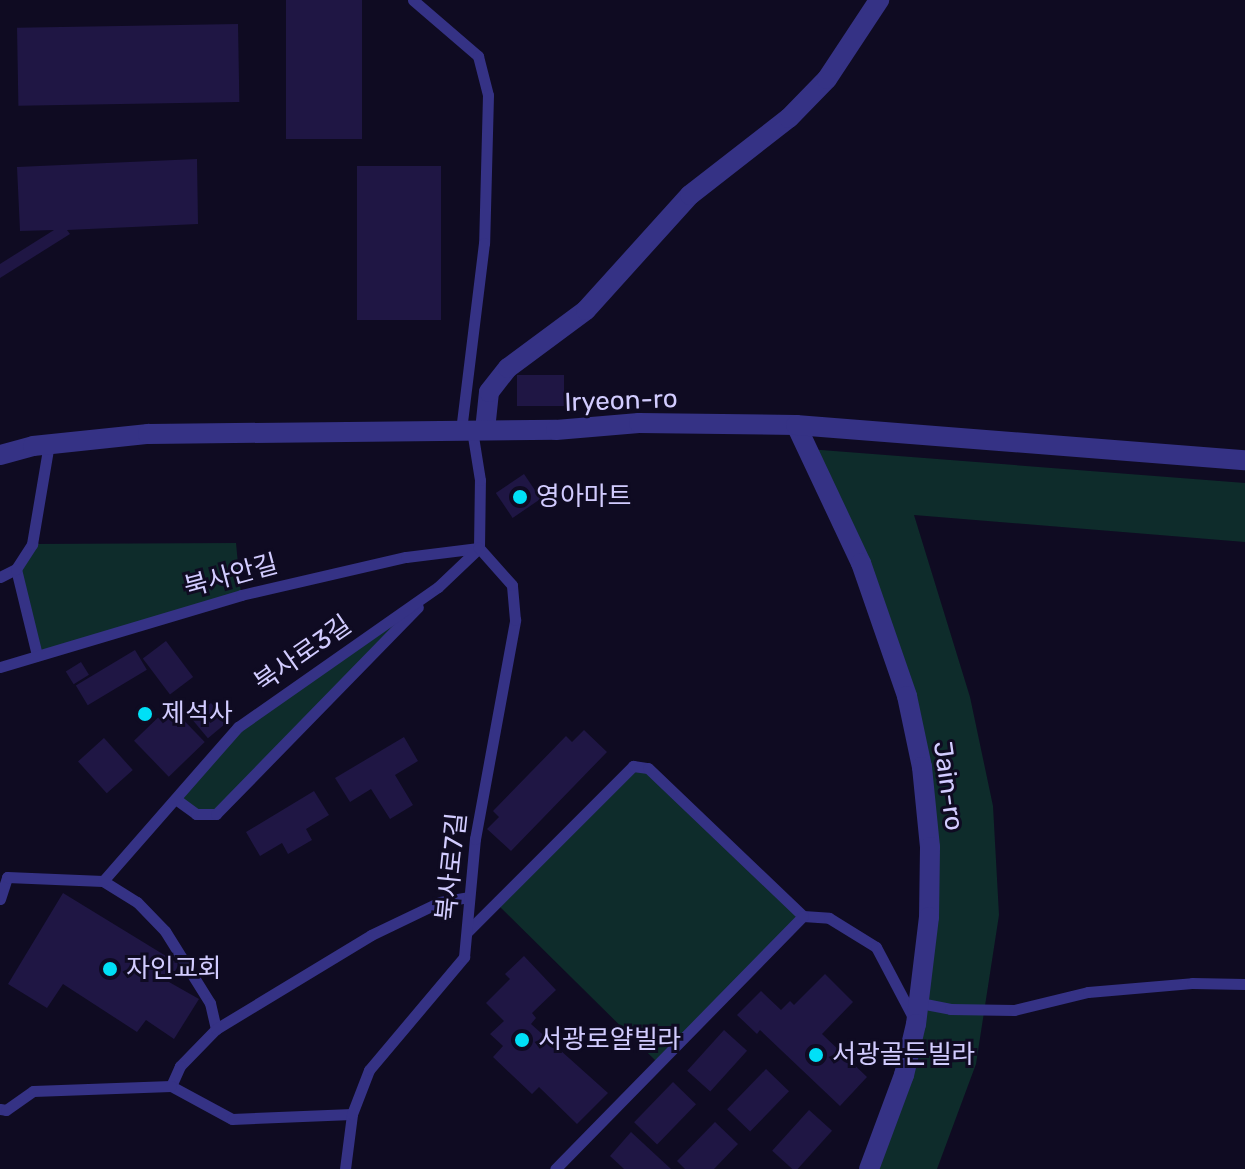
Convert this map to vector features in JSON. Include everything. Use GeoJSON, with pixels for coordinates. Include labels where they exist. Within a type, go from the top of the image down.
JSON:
{"type":"FeatureCollection","features":[{"type":"Feature","properties":{"kind":"street"},"geometry":{"type":"LineString","coordinates":[[473,430],[489,392],[508,368],[586,310],[690,195],[789,118],[827,79],[879,0]]}},
{"type":"Feature","properties":{"kind":"street","name":"Iryeon-ro"},"geometry":{"type":"LineString","coordinates":[[0,455],[49,444],[148,434],[473,430],[639,423],[796,425],[1245,460]]}},
{"type":"Feature","properties":{"kind":"street","name":"Jain-ro"},"geometry":{"type":"LineString","coordinates":[[796,425],[861,563],[907,696],[922,767],[930,847],[920,1003],[904,1075],[869,1169]]}},
{"type":"Feature","properties":{"kind":"lane"},"geometry":{"type":"LineString","coordinates":[[413,0],[478,56],[488,95],[484,243],[473,430],[480,480],[479,548]]}},
{"type":"Feature","properties":{"kind":"lane"},"geometry":{"type":"LineString","coordinates":[[0,577],[16,569],[32,544],[40,514],[49,444]]}},
{"type":"Feature","properties":{"kind":"lane","name":"북사로3길"},"geometry":{"type":"LineString","coordinates":[[103,881],[238,727],[438,587],[479,548]]}},
{"type":"Feature","properties":{"kind":"lane","name":"북사안길"},"geometry":{"type":"LineString","coordinates":[[0,667],[314,577],[479,548]]}},
{"type":"Feature","properties":{"kind":"lane","name":"북사로7길"},"geometry":{"type":"LineString","coordinates":[[345,1169],[352,1114],[369,1070],[464,957],[467,897],[515,620],[512,585],[479,548]]}},
{"type":"Feature","properties":{"kind":"lane"},"geometry":{"type":"LineString","coordinates":[[16,569],[37,655]]}},
{"type":"Feature","properties":{"kind":"lane"},"geometry":{"type":"LineString","coordinates":[[177,800],[196,814],[216,814],[438,587]]}},
{"type":"Feature","properties":{"kind":"lane"},"geometry":{"type":"LineString","coordinates":[[467,932],[633,766],[648,768],[803,916],[829,918],[876,947],[916,1024]]}},
{"type":"Feature","properties":{"kind":"lane"},"geometry":{"type":"LineString","coordinates":[[0,899],[4,875],[103,881],[137,902],[165,931],[192,968],[216,1029]]}},
{"type":"Feature","properties":{"kind":"lane"},"geometry":{"type":"LineString","coordinates":[[171,1086],[180,1066],[216,1029],[371,935],[440,902],[467,897]]}},
{"type":"Feature","properties":{"kind":"lane"},"geometry":{"type":"LineString","coordinates":[[555,1169],[803,916]]}},
{"type":"Feature","properties":{"kind":"lane"},"geometry":{"type":"LineString","coordinates":[[920,1003],[950,1009],[1014,1010],[1088,992],[1192,983],[1245,984]]}},
{"type":"Feature","properties":{"kind":"lane"},"geometry":{"type":"LineString","coordinates":[[0,1109],[6,1110],[33,1091],[171,1086],[232,1119],[352,1114]]}},
{"type":"Feature","properties":{"kind":"green space"},"geometry":{"type":"Polygon","coordinates":[[[808,449],[1245,483],[1245,542],[914,515],[970,697],[993,806],[999,915],[976,1064],[937,1169],[869,1169],[882,1141],[929,917],[907,696],[808,449]]]}},
{"type":"Feature","properties":{"kind":"green space"},"geometry":{"type":"Polygon","coordinates":[[[236,543],[241,595],[37,655],[16,569],[32,544],[236,543]]]}},
{"type":"Feature","properties":{"kind":"green space"},"geometry":{"type":"Polygon","coordinates":[[[438,587],[216,814],[196,814],[177,800],[217,749],[438,587]]]}},
{"type":"Feature","properties":{"kind":"green space"},"geometry":{"type":"Polygon","coordinates":[[[633,766],[648,768],[803,916],[658,1063],[496,903],[633,766]]]}},
{"type":"Feature","properties":{"kind":"building"},"geometry":{"type":"Polygon","coordinates":[[[286,0],[362,0],[362,139],[286,139],[286,0]]]}},
{"type":"Feature","properties":{"kind":"building"},"geometry":{"type":"Polygon","coordinates":[[[238,24],[239,102],[18,106],[17,28],[238,24]]]}},
{"type":"Feature","properties":{"kind":"building"},"geometry":{"type":"Polygon","coordinates":[[[197,159],[198,224],[67,230],[70,234],[0,278],[0,264],[54,230],[20,231],[17,167],[197,159]]]}},
{"type":"Feature","properties":{"kind":"building"},"geometry":{"type":"Polygon","coordinates":[[[357,166],[441,166],[441,320],[357,320],[357,166]]]}},
{"type":"Feature","properties":{"kind":"building"},"geometry":{"type":"Polygon","coordinates":[[[517,375],[564,375],[564,406],[517,406],[517,375]]]}},
{"type":"Feature","properties":{"kind":"building"},"geometry":{"type":"Polygon","coordinates":[[[524,474],[541,499],[513,518],[496,493],[524,474]]]}},
{"type":"Feature","properties":{"kind":"building"},"geometry":{"type":"Polygon","coordinates":[[[166,641],[193,677],[170,694],[143,658],[166,641]]]}},
{"type":"Feature","properties":{"kind":"building"},"geometry":{"type":"Polygon","coordinates":[[[135,650],[147,670],[88,705],[76,686],[135,650]]]}},
{"type":"Feature","properties":{"kind":"building"},"geometry":{"type":"Polygon","coordinates":[[[81,662],[89,675],[74,684],[66,672],[81,662]]]}},
{"type":"Feature","properties":{"kind":"building"},"geometry":{"type":"Polygon","coordinates":[[[211,703],[227,722],[208,738],[192,719],[211,703]]]}},
{"type":"Feature","properties":{"kind":"building"},"geometry":{"type":"Polygon","coordinates":[[[170,706],[205,742],[169,777],[134,741],[170,706]]]}},
{"type":"Feature","properties":{"kind":"building"},"geometry":{"type":"Polygon","coordinates":[[[584,730],[607,752],[511,851],[487,829],[499,817],[493,811],[566,736],[572,742],[584,730]]]}},
{"type":"Feature","properties":{"kind":"building"},"geometry":{"type":"Polygon","coordinates":[[[404,737],[418,761],[395,775],[413,805],[390,819],[371,789],[350,802],[335,778],[404,737]]]}},
{"type":"Feature","properties":{"kind":"building"},"geometry":{"type":"Polygon","coordinates":[[[104,738],[133,770],[107,793],[78,761],[104,738]]]}},
{"type":"Feature","properties":{"kind":"building"},"geometry":{"type":"Polygon","coordinates":[[[314,791],[329,815],[306,829],[312,840],[288,854],[282,843],[260,856],[246,832],[314,791]]]}},
{"type":"Feature","properties":{"kind":"building"},"geometry":{"type":"Polygon","coordinates":[[[63,893],[179,964],[169,982],[199,999],[174,1039],[146,1020],[137,1032],[63,984],[47,1008],[8,984],[63,893]]]}},
{"type":"Feature","properties":{"kind":"building","name":"서광로얄빌라"},"geometry":{"type":"Polygon","coordinates":[[[524,956],[556,990],[532,1013],[536,1018],[531,1024],[608,1093],[577,1124],[539,1087],[532,1094],[493,1057],[503,1046],[490,1034],[504,1021],[486,1003],[510,979],[505,974],[524,956]]]}},
{"type":"Feature","properties":{"kind":"building","name":"서광골든빌라"},"geometry":{"type":"Polygon","coordinates":[[[825,974],[853,1002],[822,1034],[867,1077],[840,1106],[760,1030],[757,1034],[737,1015],[761,991],[781,1010],[790,1001],[794,1005],[825,974]]]}},
{"type":"Feature","properties":{"kind":"building"},"geometry":{"type":"Polygon","coordinates":[[[724,1030],[747,1051],[710,1092],[687,1071],[724,1030]]]}},
{"type":"Feature","properties":{"kind":"building"},"geometry":{"type":"Polygon","coordinates":[[[766,1069],[789,1091],[750,1132],[727,1109],[766,1069]]]}},
{"type":"Feature","properties":{"kind":"building"},"geometry":{"type":"Polygon","coordinates":[[[673,1082],[696,1104],[657,1145],[634,1122],[673,1082]]]}},
{"type":"Feature","properties":{"kind":"building"},"geometry":{"type":"Polygon","coordinates":[[[809,1110],[832,1131],[798,1169],[792,1169],[772,1151],[809,1110]]]}},
{"type":"Feature","properties":{"kind":"building"},"geometry":{"type":"Polygon","coordinates":[[[715,1122],[738,1144],[714,1169],[685,1169],[677,1161],[715,1122]]]}},
{"type":"Feature","properties":{"kind":"building"},"geometry":{"type":"Polygon","coordinates":[[[631,1132],[671,1169],[624,1169],[610,1156],[631,1132]]]}},
{"type":"Feature","properties":{"kind":"place","name":"영아마트"},"geometry":{"type":"Point","coordinates":[520,497]}},
{"type":"Feature","properties":{"kind":"place","name":"제석사"},"geometry":{"type":"Point","coordinates":[145,714]}},
{"type":"Feature","properties":{"kind":"place","name":"자인교회"},"geometry":{"type":"Point","coordinates":[110,969]}},
{"type":"Feature","properties":{"kind":"place","name":"서광로얄빌라"},"geometry":{"type":"Point","coordinates":[522,1040]}},
{"type":"Feature","properties":{"kind":"place","name":"서광골든빌라"},"geometry":{"type":"Point","coordinates":[816,1055]}}]}
